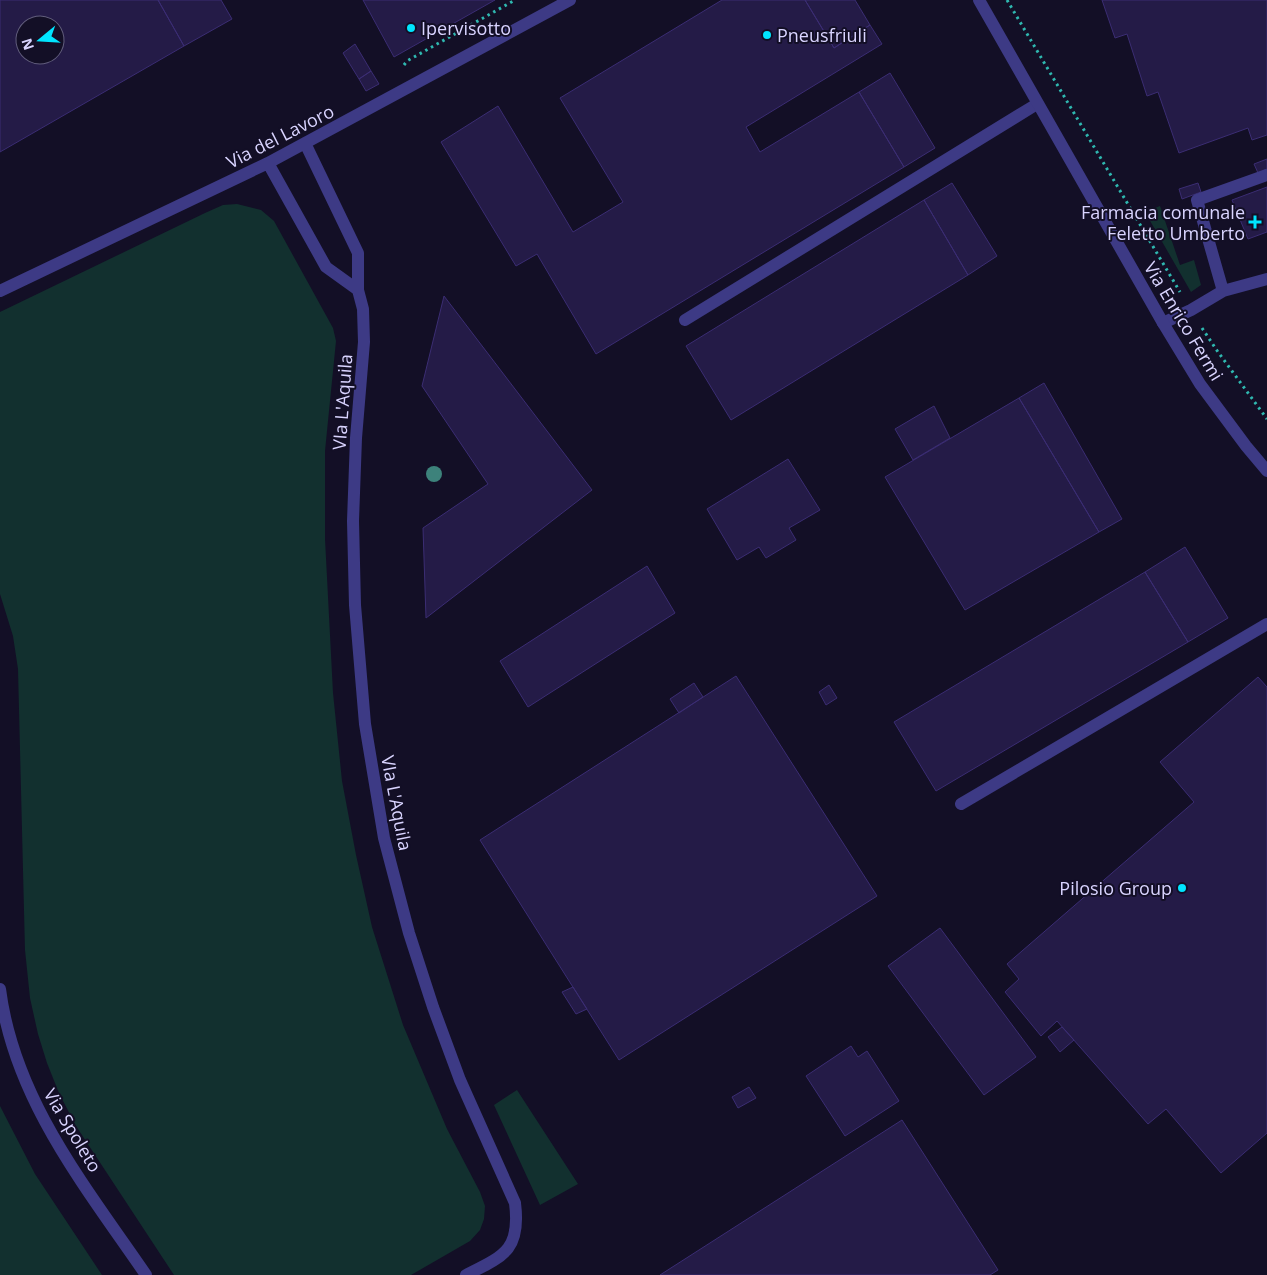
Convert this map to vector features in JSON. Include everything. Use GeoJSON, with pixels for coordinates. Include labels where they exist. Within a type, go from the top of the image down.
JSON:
{"type":"FeatureCollection","features":[{"type":"Feature","properties":{"kind":"street","name":"Via del Lavoro"},"geometry":{"type":"LineString","coordinates":[[0,291],[268,163],[570,0]]}},
{"type":"Feature","properties":{"kind":"street","name":"Via Enrico Fermi"},"geometry":{"type":"LineString","coordinates":[[979,0],[1037,104],[1200,384],[1267,471]]}},
{"type":"Feature","properties":{"kind":"street"},"geometry":{"type":"LineString","coordinates":[[685,320],[1037,104]]}},
{"type":"Feature","properties":{"kind":"street","name":"VIa L'Aquila"},"geometry":{"type":"LineString","coordinates":[[305,143],[358,253],[358,290],[363,309],[364,342],[356,438],[353,521],[355,605],[366,724],[382,828],[409,933],[433,1007],[460,1080],[515,1203],[518,1222],[516,1236],[499,1258],[466,1275]]}},
{"type":"Feature","properties":{"kind":"street"},"geometry":{"type":"LineString","coordinates":[[268,163],[326,267],[358,290]]}},
{"type":"Feature","properties":{"kind":"street"},"geometry":{"type":"LineString","coordinates":[[1223,291],[1197,200],[1267,175]]}},
{"type":"Feature","properties":{"kind":"street"},"geometry":{"type":"LineString","coordinates":[[1163,322],[1191,310],[1223,291],[1267,279]]}},
{"type":"Feature","properties":{"kind":"street"},"geometry":{"type":"LineString","coordinates":[[960,804],[1267,624]]}},
{"type":"Feature","properties":{"kind":"street","name":"Via Spoleto"},"geometry":{"type":"LineString","coordinates":[[0,989],[3,1015],[15,1056],[51,1135],[146,1275]]}},
{"type":"Feature","properties":{"kind":"path"},"geometry":{"type":"LineString","coordinates":[[1006,0],[1191,310],[1218,352],[1267,418]]}},
{"type":"Feature","properties":{"kind":"green space"},"geometry":{"type":"Polygon","coordinates":[[[237,204],[261,210],[274,221],[333,328],[336,341],[325,451],[325,539],[333,693],[342,781],[372,927],[403,1025],[447,1129],[480,1192],[485,1206],[484,1219],[480,1230],[470,1241],[411,1275],[174,1275],[76,1126],[59,1093],[47,1063],[30,998],[25,950],[18,669],[13,636],[0,594],[0,312],[205,213],[223,205],[237,204]]]}},
{"type":"Feature","properties":{"kind":"green space"},"geometry":{"type":"Polygon","coordinates":[[[1160,206],[1180,265],[1194,260],[1201,285],[1191,292],[1145,212],[1160,206]]]}},
{"type":"Feature","properties":{"kind":"green space"},"geometry":{"type":"Polygon","coordinates":[[[517,1090],[578,1184],[540,1205],[494,1105],[517,1090]]]}},
{"type":"Feature","properties":{"kind":"green space"},"geometry":{"type":"Polygon","coordinates":[[[0,1106],[35,1174],[102,1275],[0,1275],[0,1106]]]}},
{"type":"Feature","properties":{"kind":"building"},"geometry":{"type":"Polygon","coordinates":[[[0,0],[158,0],[184,46],[0,152],[0,0]]]}},
{"type":"Feature","properties":{"kind":"building"},"geometry":{"type":"Polygon","coordinates":[[[158,0],[221,0],[232,19],[184,46],[158,0]]]}},
{"type":"Feature","properties":{"kind":"building","name":"Ipervisotto"},"geometry":{"type":"Polygon","coordinates":[[[363,0],[495,0],[394,57],[363,0]]]}},
{"type":"Feature","properties":{"kind":"building"},"geometry":{"type":"Polygon","coordinates":[[[722,0],[805,0],[834,48],[870,25],[882,44],[746,127],[760,152],[859,92],[904,167],[596,354],[537,254],[516,266],[441,142],[498,106],[573,232],[623,202],[560,98],[722,0]]]}},
{"type":"Feature","properties":{"kind":"building"},"geometry":{"type":"Polygon","coordinates":[[[805,0],[855,0],[870,25],[834,48],[805,0]]]}},
{"type":"Feature","properties":{"kind":"building"},"geometry":{"type":"Polygon","coordinates":[[[1102,0],[1267,0],[1267,135],[1252,140],[1248,128],[1179,153],[1158,92],[1147,96],[1127,34],[1115,38],[1102,0]]]}},
{"type":"Feature","properties":{"kind":"building"},"geometry":{"type":"Polygon","coordinates":[[[355,44],[371,71],[359,79],[343,53],[355,44]]]}},
{"type":"Feature","properties":{"kind":"building"},"geometry":{"type":"Polygon","coordinates":[[[371,71],[379,84],[366,91],[359,79],[371,71]]]}},
{"type":"Feature","properties":{"kind":"building"},"geometry":{"type":"Polygon","coordinates":[[[890,73],[935,148],[904,167],[859,92],[890,73]]]}},
{"type":"Feature","properties":{"kind":"building"},"geometry":{"type":"Polygon","coordinates":[[[1267,159],[1267,169],[1258,173],[1254,164],[1267,159]]]}},
{"type":"Feature","properties":{"kind":"building"},"geometry":{"type":"Polygon","coordinates":[[[952,183],[997,256],[968,275],[924,200],[952,183]]]}},
{"type":"Feature","properties":{"kind":"building"},"geometry":{"type":"Polygon","coordinates":[[[1198,183],[1201,192],[1182,199],[1179,189],[1198,183]]]}},
{"type":"Feature","properties":{"kind":"building"},"geometry":{"type":"Polygon","coordinates":[[[1267,187],[1267,232],[1248,239],[1232,200],[1267,187]]]}},
{"type":"Feature","properties":{"kind":"building"},"geometry":{"type":"Polygon","coordinates":[[[924,200],[968,275],[731,420],[686,346],[924,200]]]}},
{"type":"Feature","properties":{"kind":"building"},"geometry":{"type":"Polygon","coordinates":[[[444,296],[592,490],[426,618],[423,528],[488,484],[422,386],[444,296]]]}},
{"type":"Feature","properties":{"kind":"building"},"geometry":{"type":"Polygon","coordinates":[[[1044,383],[1122,519],[1099,532],[1019,398],[1044,383]]]}},
{"type":"Feature","properties":{"kind":"building"},"geometry":{"type":"Polygon","coordinates":[[[1019,398],[1099,532],[965,610],[885,477],[1019,398]]]}},
{"type":"Feature","properties":{"kind":"building"},"geometry":{"type":"Polygon","coordinates":[[[934,406],[950,438],[913,460],[895,429],[934,406]]]}},
{"type":"Feature","properties":{"kind":"building"},"geometry":{"type":"Polygon","coordinates":[[[788,459],[820,510],[789,528],[796,540],[766,558],[759,547],[737,560],[707,509],[788,459]]]}},
{"type":"Feature","properties":{"kind":"building"},"geometry":{"type":"Polygon","coordinates":[[[1185,547],[1228,618],[1188,642],[1145,572],[1185,547]]]}},
{"type":"Feature","properties":{"kind":"building"},"geometry":{"type":"Polygon","coordinates":[[[647,566],[675,613],[528,707],[500,661],[647,566]]]}},
{"type":"Feature","properties":{"kind":"building"},"geometry":{"type":"Polygon","coordinates":[[[1145,572],[1188,642],[936,791],[894,722],[1145,572]]]}},
{"type":"Feature","properties":{"kind":"building"},"geometry":{"type":"Polygon","coordinates":[[[736,676],[877,896],[619,1060],[480,840],[736,676]]]}},
{"type":"Feature","properties":{"kind":"building","name":"Pilosio Group"},"geometry":{"type":"Polygon","coordinates":[[[1258,677],[1267,687],[1267,1133],[1221,1173],[1166,1109],[1148,1124],[1057,1021],[1041,1036],[1005,992],[1019,979],[1007,964],[1194,802],[1160,762],[1258,677]]]}},
{"type":"Feature","properties":{"kind":"building"},"geometry":{"type":"Polygon","coordinates":[[[694,683],[703,697],[679,713],[670,699],[694,683]]]}},
{"type":"Feature","properties":{"kind":"building"},"geometry":{"type":"Polygon","coordinates":[[[829,685],[837,698],[826,705],[819,692],[829,685]]]}},
{"type":"Feature","properties":{"kind":"building"},"geometry":{"type":"Polygon","coordinates":[[[940,928],[1036,1057],[984,1095],[888,966],[940,928]]]}},
{"type":"Feature","properties":{"kind":"building"},"geometry":{"type":"Polygon","coordinates":[[[573,987],[587,1009],[576,1014],[562,992],[573,987]]]}},
{"type":"Feature","properties":{"kind":"building"},"geometry":{"type":"Polygon","coordinates":[[[1062,1027],[1074,1040],[1060,1052],[1048,1037],[1062,1027]]]}},
{"type":"Feature","properties":{"kind":"building"},"geometry":{"type":"Polygon","coordinates":[[[851,1046],[858,1057],[867,1051],[899,1101],[845,1136],[806,1076],[851,1046]]]}},
{"type":"Feature","properties":{"kind":"building"},"geometry":{"type":"Polygon","coordinates":[[[749,1087],[756,1098],[738,1108],[732,1097],[749,1087]]]}},
{"type":"Feature","properties":{"kind":"building"},"geometry":{"type":"Polygon","coordinates":[[[902,1120],[998,1270],[990,1275],[660,1275],[902,1120]]]}},
{"type":"Feature","properties":{"kind":"place","name":"Ipervisotto"},"geometry":{"type":"Point","coordinates":[411,28]}},
{"type":"Feature","properties":{"kind":"place","name":"Pneusfriuli"},"geometry":{"type":"Point","coordinates":[767,35]}},
{"type":"Feature","properties":{"kind":"place","name":"Farmacia comunale Feletto Umberto"},"geometry":{"type":"Point","coordinates":[1255,222]}},
{"type":"Feature","properties":{"kind":"place","name":"Pilosio Group"},"geometry":{"type":"Point","coordinates":[1182,888]}}]}
